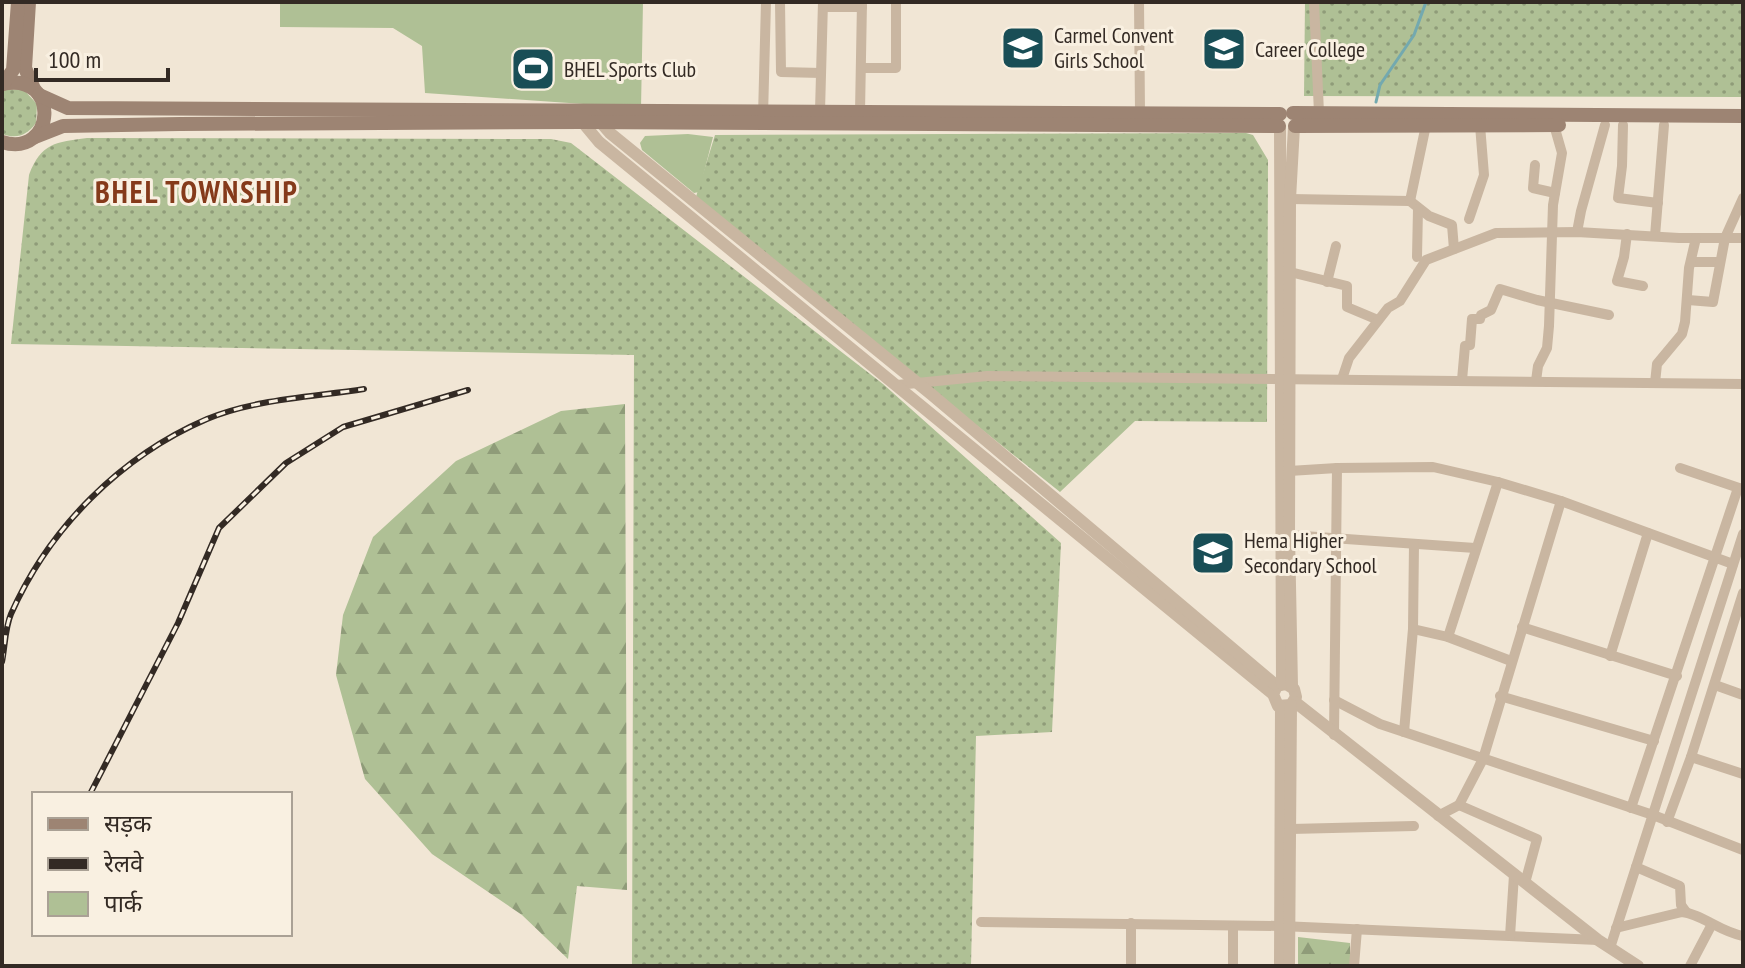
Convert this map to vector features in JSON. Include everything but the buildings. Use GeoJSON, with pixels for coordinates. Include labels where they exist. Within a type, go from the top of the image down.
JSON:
{"type":"FeatureCollection","features":[{"type":"Feature","properties":{"kind":"main road"},"geometry":{"type":"LineString","coordinates":[[2,84],[13,70],[23,4]]}},
{"type":"Feature","properties":{"kind":"main road"},"geometry":{"type":"LineString","coordinates":[[23,4],[25,68],[45,112],[44,121],[35,137]]}},
{"type":"Feature","properties":{"kind":"main road"},"geometry":{"type":"LineString","coordinates":[[2,84],[14,82],[68,108],[571,108],[701,117]]}},
{"type":"Feature","properties":{"kind":"main road"},"geometry":{"type":"LineString","coordinates":[[762,117],[820,111],[924,118],[1140,112],[1287,122],[1319,113],[1743,116]]}},
{"type":"Feature","properties":{"kind":"main road"},"geometry":{"type":"LineString","coordinates":[[2,142],[16,145],[63,126],[601,123],[701,117],[1426,125],[1743,125]]}},
{"type":"Feature","properties":{"kind":"street"},"geometry":{"type":"LineString","coordinates":[[762,117],[766,2]]}},
{"type":"Feature","properties":{"kind":"street"},"geometry":{"type":"LineString","coordinates":[[780,2],[781,72],[821,73]]}},
{"type":"Feature","properties":{"kind":"street"},"geometry":{"type":"LineString","coordinates":[[861,68],[896,68],[896,2]]}},
{"type":"Feature","properties":{"kind":"street"},"geometry":{"type":"LineString","coordinates":[[1139,2],[1140,112]]}},
{"type":"Feature","properties":{"kind":"street"},"geometry":{"type":"LineString","coordinates":[[1314,2],[1319,113]]}},
{"type":"Feature","properties":{"kind":"street"},"geometry":{"type":"LineString","coordinates":[[820,111],[823,4],[862,4],[860,112]]}},
{"type":"Feature","properties":{"kind":"street"},"geometry":{"type":"LineString","coordinates":[[571,108],[599,142],[897,385],[1281,687],[1296,693],[1289,705],[1285,927],[1289,966]]}},
{"type":"Feature","properties":{"kind":"street"},"geometry":{"type":"LineString","coordinates":[[591,109],[610,133],[917,383],[1281,687]]}},
{"type":"Feature","properties":{"kind":"street"},"geometry":{"type":"LineString","coordinates":[[1287,122],[1290,272],[1284,379],[1289,535],[1281,687],[1275,702],[1289,705],[1334,735],[1598,940],[1637,966]]}},
{"type":"Feature","properties":{"kind":"street"},"geometry":{"type":"LineString","coordinates":[[1281,687],[1287,122]]}},
{"type":"Feature","properties":{"kind":"street"},"geometry":{"type":"LineString","coordinates":[[1417,257],[1414,205],[1426,125]]}},
{"type":"Feature","properties":{"kind":"street"},"geometry":{"type":"LineString","coordinates":[[1469,219],[1484,175],[1480,125]]}},
{"type":"Feature","properties":{"kind":"street"},"geometry":{"type":"LineString","coordinates":[[1536,381],[1540,361],[1547,348],[1551,302],[1551,232],[1562,153],[1554,125]]}},
{"type":"Feature","properties":{"kind":"street"},"geometry":{"type":"LineString","coordinates":[[1577,232],[1605,125]]}},
{"type":"Feature","properties":{"kind":"street"},"geometry":{"type":"LineString","coordinates":[[1623,125],[1618,198],[1658,203]]}},
{"type":"Feature","properties":{"kind":"street"},"geometry":{"type":"LineString","coordinates":[[1655,236],[1664,125]]}},
{"type":"Feature","properties":{"kind":"street"},"geometry":{"type":"LineString","coordinates":[[1535,165],[1533,188],[1555,193]]}},
{"type":"Feature","properties":{"kind":"street"},"geometry":{"type":"LineString","coordinates":[[1688,300],[1713,302],[1725,238],[1743,198]]}},
{"type":"Feature","properties":{"kind":"street"},"geometry":{"type":"LineString","coordinates":[[1290,199],[1414,205],[1452,225],[1454,249]]}},
{"type":"Feature","properties":{"kind":"street"},"geometry":{"type":"LineString","coordinates":[[1342,379],[1349,358],[1388,308],[1400,301],[1426,260],[1501,232],[1743,238]]}},
{"type":"Feature","properties":{"kind":"street"},"geometry":{"type":"LineString","coordinates":[[1627,234],[1617,281],[1643,286]]}},
{"type":"Feature","properties":{"kind":"street"},"geometry":{"type":"LineString","coordinates":[[1655,383],[1657,364],[1682,334],[1689,268],[1693,262],[1696,238]]}},
{"type":"Feature","properties":{"kind":"street"},"geometry":{"type":"LineString","coordinates":[[1327,282],[1336,246]]}},
{"type":"Feature","properties":{"kind":"street"},"geometry":{"type":"LineString","coordinates":[[1693,262],[1719,262]]}},
{"type":"Feature","properties":{"kind":"street"},"geometry":{"type":"LineString","coordinates":[[1290,272],[1347,286],[1347,307],[1378,320]]}},
{"type":"Feature","properties":{"kind":"street"},"geometry":{"type":"LineString","coordinates":[[1462,380],[1465,346],[1470,344],[1472,319],[1480,319],[1490,310],[1500,289],[1609,315]]}},
{"type":"Feature","properties":{"kind":"street"},"geometry":{"type":"LineString","coordinates":[[897,385],[987,376],[1743,384]]}},
{"type":"Feature","properties":{"kind":"street"},"geometry":{"type":"LineString","coordinates":[[1289,471],[1433,467],[1561,501],[1733,564]]}},
{"type":"Feature","properties":{"kind":"street"},"geometry":{"type":"LineString","coordinates":[[1334,735],[1337,468]]}},
{"type":"Feature","properties":{"kind":"street"},"geometry":{"type":"LineString","coordinates":[[1631,808],[1740,489],[1680,468]]}},
{"type":"Feature","properties":{"kind":"street"},"geometry":{"type":"LineString","coordinates":[[1448,637],[1498,482]]}},
{"type":"Feature","properties":{"kind":"street"},"geometry":{"type":"LineString","coordinates":[[1438,816],[1459,805],[1483,759],[1561,501]]}},
{"type":"Feature","properties":{"kind":"street"},"geometry":{"type":"LineString","coordinates":[[1610,656],[1648,533]]}},
{"type":"Feature","properties":{"kind":"street"},"geometry":{"type":"LineString","coordinates":[[1610,948],[1743,534]]}},
{"type":"Feature","properties":{"kind":"street"},"geometry":{"type":"LineString","coordinates":[[1289,535],[1475,548]]}},
{"type":"Feature","properties":{"kind":"street"},"geometry":{"type":"LineString","coordinates":[[1404,732],[1413,629],[1414,544]]}},
{"type":"Feature","properties":{"kind":"street"},"geometry":{"type":"LineString","coordinates":[[1667,822],[1715,685],[1743,593]]}},
{"type":"Feature","properties":{"kind":"street"},"geometry":{"type":"LineString","coordinates":[[1522,627],[1677,676]]}},
{"type":"Feature","properties":{"kind":"street"},"geometry":{"type":"LineString","coordinates":[[1413,629],[1448,637],[1511,661]]}},
{"type":"Feature","properties":{"kind":"street"},"geometry":{"type":"LineString","coordinates":[[1715,685],[1743,695]]}},
{"type":"Feature","properties":{"kind":"street"},"geometry":{"type":"LineString","coordinates":[[1500,696],[1654,741]]}},
{"type":"Feature","properties":{"kind":"street"},"geometry":{"type":"LineString","coordinates":[[1334,700],[1380,724],[1653,815],[1743,850]]}},
{"type":"Feature","properties":{"kind":"street"},"geometry":{"type":"LineString","coordinates":[[1280,966],[1291,829],[1289,705]]}},
{"type":"Feature","properties":{"kind":"street"},"geometry":{"type":"LineString","coordinates":[[1691,757],[1743,774]]}},
{"type":"Feature","properties":{"kind":"street"},"geometry":{"type":"LineString","coordinates":[[1459,805],[1537,839],[1519,879],[1510,936]]}},
{"type":"Feature","properties":{"kind":"street"},"geometry":{"type":"LineString","coordinates":[[1291,829],[1414,826]]}},
{"type":"Feature","properties":{"kind":"street"},"geometry":{"type":"LineString","coordinates":[[1636,867],[1680,886],[1681,905],[1686,912],[1726,933],[1743,936]]}},
{"type":"Feature","properties":{"kind":"street"},"geometry":{"type":"LineString","coordinates":[[1616,928],[1686,912]]}},
{"type":"Feature","properties":{"kind":"street"},"geometry":{"type":"LineString","coordinates":[[981,922],[1357,929],[1598,940]]}},
{"type":"Feature","properties":{"kind":"street"},"geometry":{"type":"LineString","coordinates":[[1131,923],[1131,966]]}},
{"type":"Feature","properties":{"kind":"street"},"geometry":{"type":"LineString","coordinates":[[1233,926],[1233,966]]}},
{"type":"Feature","properties":{"kind":"street"},"geometry":{"type":"LineString","coordinates":[[1690,966],[1711,926]]}},
{"type":"Feature","properties":{"kind":"street"},"geometry":{"type":"LineString","coordinates":[[1354,966],[1357,929]]}},
{"type":"Feature","properties":{"kind":"green space","name":"BHEL Sports Club"},"geometry":{"type":"Polygon","coordinates":[[[280,2],[643,2],[641,108],[425,93],[422,46],[393,28],[280,27],[280,2]]]}},
{"type":"Feature","properties":{"kind":"green space"},"geometry":{"type":"Polygon","coordinates":[[[1305,2],[1743,2],[1743,97],[1304,96],[1305,2]]]}},
{"type":"Feature","properties":{"kind":"green space"},"geometry":{"type":"Polygon","coordinates":[[[24,90],[37,104],[36,123],[21,135],[2,134],[2,91],[24,90]]]}},
{"type":"Feature","properties":{"kind":"green space"},"geometry":{"type":"Polygon","coordinates":[[[688,134],[713,137],[699,192],[694,193],[642,150],[640,143],[645,136],[688,134]]]}},
{"type":"Feature","properties":{"kind":"green space"},"geometry":{"type":"Polygon","coordinates":[[[715,135],[1253,135],[1268,160],[1267,422],[1135,421],[1060,492],[695,200],[715,135]]]}},
{"type":"Feature","properties":{"kind":"green space"},"geometry":{"type":"Polygon","coordinates":[[[87,138],[551,139],[571,143],[883,384],[1061,543],[1052,732],[976,736],[971,966],[632,966],[634,355],[11,344],[29,175],[44,150],[67,141],[87,138]]]}},
{"type":"Feature","properties":{"kind":"green space"},"geometry":{"type":"Polygon","coordinates":[[[625,404],[627,890],[577,886],[568,959],[522,915],[432,854],[365,779],[336,675],[343,615],[373,537],[456,461],[561,411],[625,404]]]}},
{"type":"Feature","properties":{"kind":"green space"},"geometry":{"type":"Polygon","coordinates":[[[1298,937],[1350,943],[1350,966],[1298,966],[1298,937]]]}},
{"type":"Feature","properties":{"kind":"waterway"},"geometry":{"type":"LineString","coordinates":[[1376,102],[1380,85],[1414,35],[1426,2]]}},
{"type":"Feature","properties":{"kind":"railway"},"geometry":{"type":"LineString","coordinates":[[2,662],[11,614],[27,582],[67,524],[117,474],[175,434],[225,412],[264,403],[364,389]]}},
{"type":"Feature","properties":{"kind":"railway"},"geometry":{"type":"LineString","coordinates":[[91,792],[178,623],[219,528],[286,463],[343,427],[468,390]]}},
{"type":"Feature","properties":{"kind":"place","name":"Carmel Convent Girls School"},"geometry":{"type":"Point","coordinates":[1023,48]}},
{"type":"Feature","properties":{"kind":"place","name":"Career College"},"geometry":{"type":"Point","coordinates":[1224,49]}},
{"type":"Feature","properties":{"kind":"place","name":"BHEL Sports Club"},"geometry":{"type":"Point","coordinates":[533,69]}},
{"type":"Feature","properties":{"kind":"place","name":"Hema Higher Secondary School"},"geometry":{"type":"Point","coordinates":[1213,553]}},
{"type":"Feature","properties":{"kind":"district","name":"BHEL TOWNSHIP"},"geometry":{"type":"Point","coordinates":[197,193]}}]}
